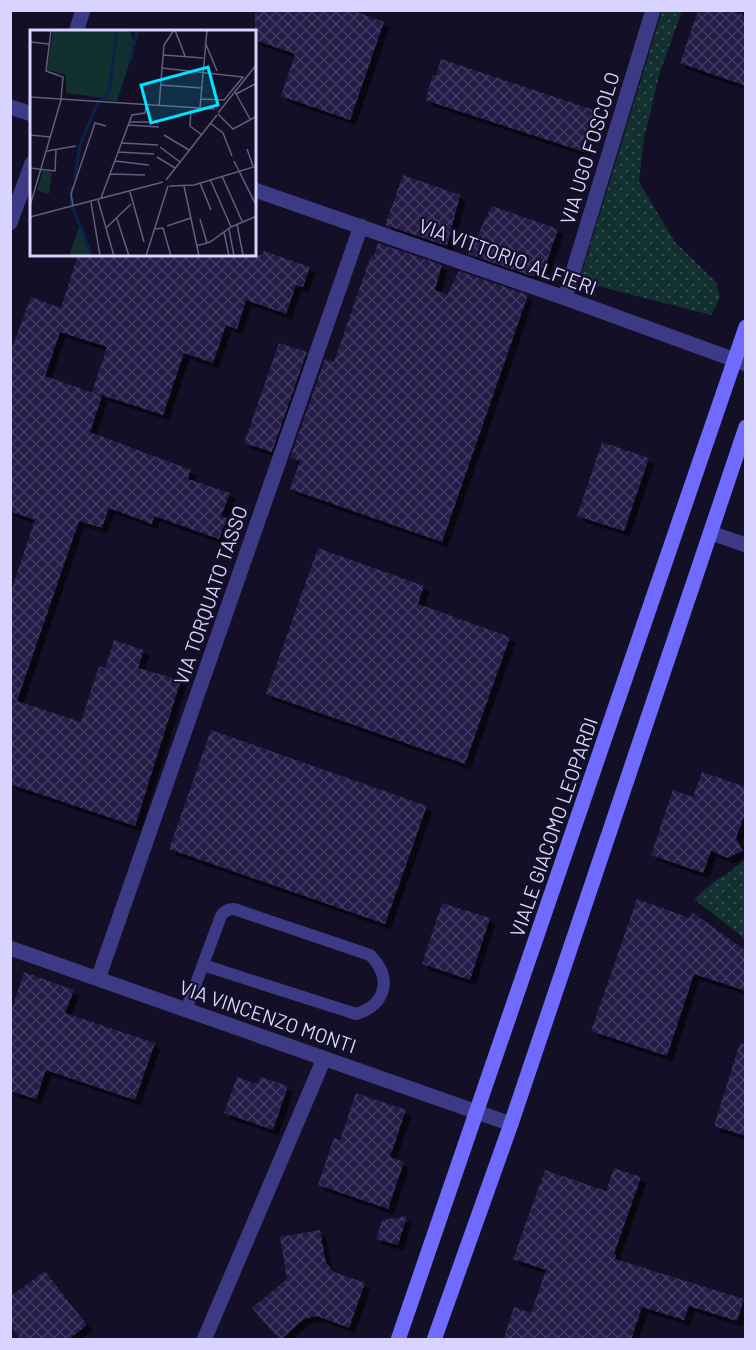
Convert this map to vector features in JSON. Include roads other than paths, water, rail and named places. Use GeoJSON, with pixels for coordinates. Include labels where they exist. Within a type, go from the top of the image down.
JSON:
{"type":"FeatureCollection","features":[{"type":"Feature","properties":{"kind":"main road","name":"VIALE GIACOMO LEOPARDI"},"geometry":{"type":"LineString","coordinates":[[398,1340],[740,362],[746,327]]}},
{"type":"Feature","properties":{"kind":"main road"},"geometry":{"type":"LineString","coordinates":[[434,1340],[511,1124],[746,427]]}},
{"type":"Feature","properties":{"kind":"street"},"geometry":{"type":"LineString","coordinates":[[77,30],[83,10]]}},
{"type":"Feature","properties":{"kind":"street","name":"VIA UGO FOSCOLO"},"geometry":{"type":"LineString","coordinates":[[565,298],[654,10]]}},
{"type":"Feature","properties":{"kind":"street"},"geometry":{"type":"LineString","coordinates":[[10,107],[30,113]]}},
{"type":"Feature","properties":{"kind":"street"},"geometry":{"type":"LineString","coordinates":[[10,223],[30,169]]}},
{"type":"Feature","properties":{"kind":"street","name":"VIA VITTORIO ALFIERI"},"geometry":{"type":"LineString","coordinates":[[256,190],[565,298],[740,362]]}},
{"type":"Feature","properties":{"kind":"street","name":"VIA TORQUATO TASSO"},"geometry":{"type":"LineString","coordinates":[[99,979],[361,226]]}},
{"type":"Feature","properties":{"kind":"street"},"geometry":{"type":"LineString","coordinates":[[711,533],[746,545]]}},
{"type":"Feature","properties":{"kind":"street","name":"VIA VINCENZO MONTI"},"geometry":{"type":"LineString","coordinates":[[10,948],[511,1124]]}},
{"type":"Feature","properties":{"kind":"street"},"geometry":{"type":"LineString","coordinates":[[204,1340],[323,1058]]}},
{"type":"Feature","properties":{"kind":"lane"},"geometry":{"type":"LineString","coordinates":[[186,1010],[221,916],[226,910],[234,909],[370,955],[378,963],[383,973],[384,984],[375,1004],[366,1011],[356,1014],[203,965]]}}]}
